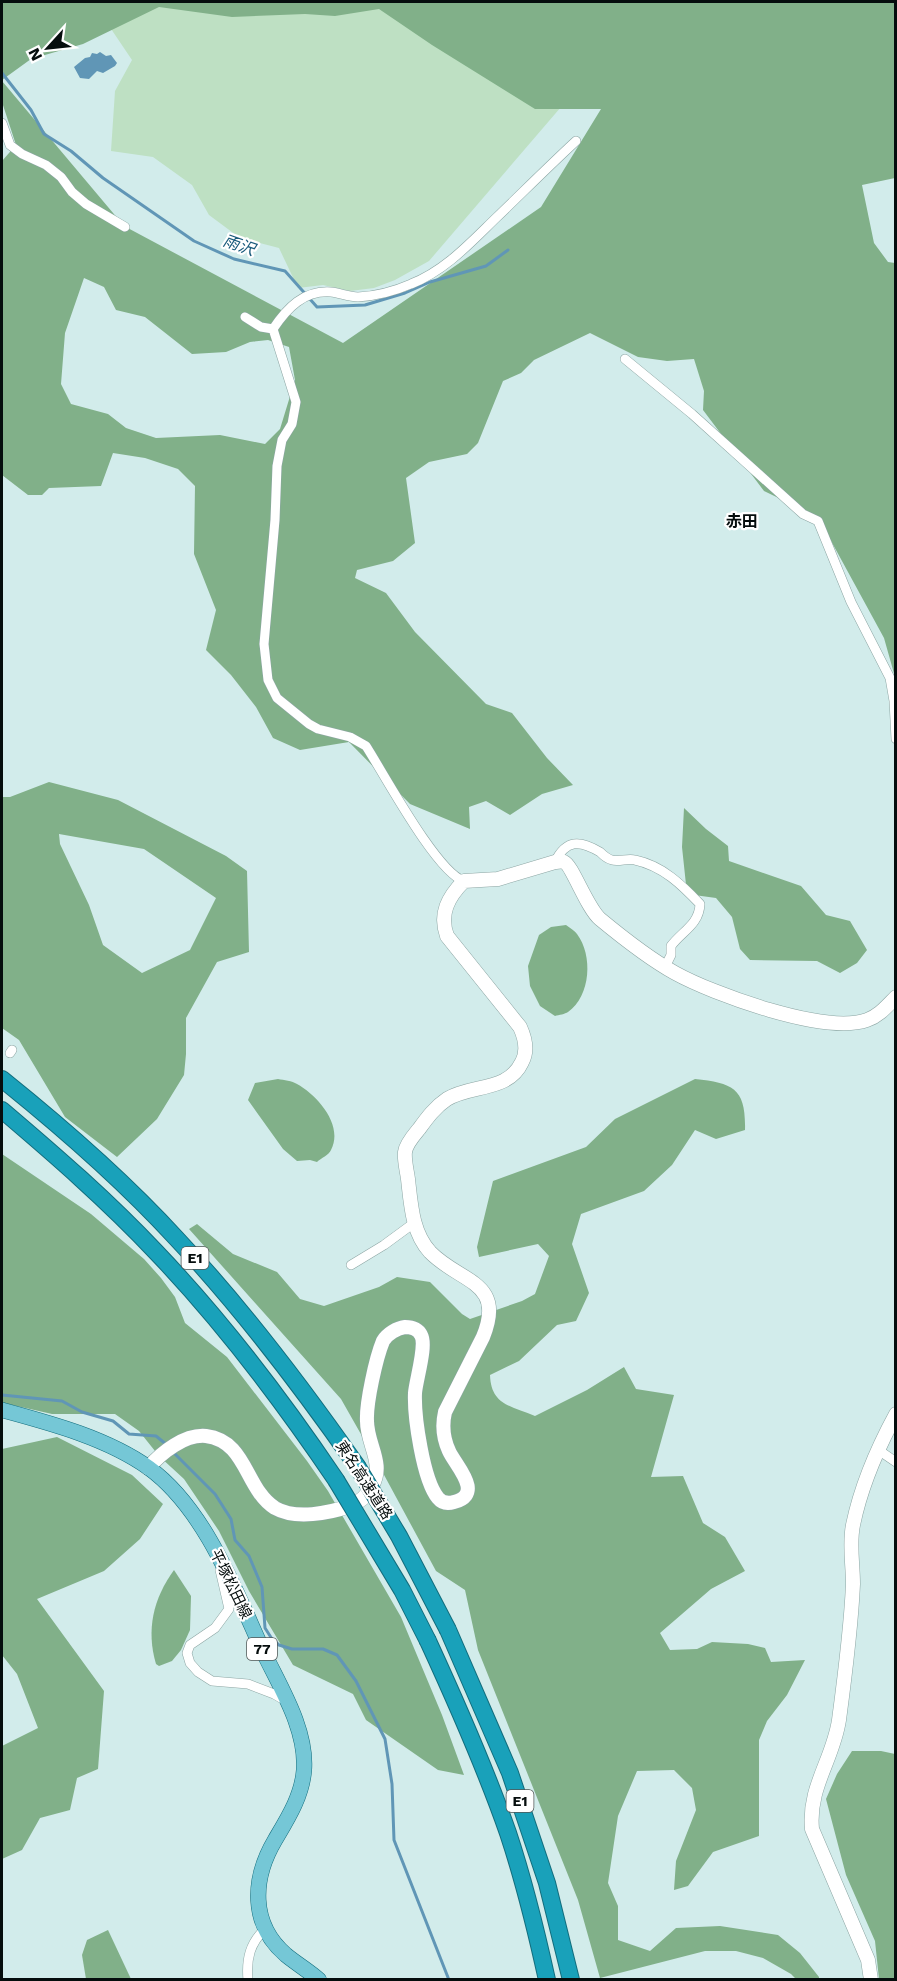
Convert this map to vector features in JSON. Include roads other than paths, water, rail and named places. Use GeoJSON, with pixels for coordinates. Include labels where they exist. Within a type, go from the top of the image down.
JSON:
{"type":"FeatureCollection","features":[{"type":"Feature","properties":{"kind":"highway","name":"東名高速道路"},"geometry":{"type":"LineString","coordinates":[[2,1079],[87,1150],[176,1237],[247,1318],[300,1385],[357,1466],[399,1536],[448,1630],[482,1706],[518,1795],[546,1883],[571,1980]]}},
{"type":"Feature","properties":{"kind":"highway","name":"東名高速道路"},"geometry":{"type":"LineString","coordinates":[[2,1110],[113,1208],[177,1275],[263,1377],[336,1480],[402,1590],[463,1718],[508,1833],[526,1893],[547,1980]]}},
{"type":"Feature","properties":{"kind":"main road","name":"平塚松田線"},"geometry":{"type":"LineString","coordinates":[[2,1410],[68,1428],[150,1465],[178,1495],[206,1533],[228,1575],[301,1737],[304,1768],[302,1787],[261,1869],[257,1896],[265,1929],[274,1942],[286,1955],[319,1980]]}},
{"type":"Feature","properties":{"kind":"street"},"geometry":{"type":"LineString","coordinates":[[2,123],[10,145],[22,154],[46,165],[61,177],[72,192],[86,204],[125,226]]}},
{"type":"Feature","properties":{"kind":"street"},"geometry":{"type":"LineString","coordinates":[[273,329],[284,313],[299,299],[313,294],[331,292],[356,297],[375,295],[410,285],[434,274],[458,255],[576,141]]}},
{"type":"Feature","properties":{"kind":"street"},"geometry":{"type":"LineString","coordinates":[[245,317],[261,327],[273,329]]}},
{"type":"Feature","properties":{"kind":"street"},"geometry":{"type":"LineString","coordinates":[[273,329],[296,402],[292,424],[282,440],[277,466],[264,644],[268,680],[277,698],[318,729],[350,737],[366,746],[437,858],[452,875],[464,880],[498,879],[555,862],[563,862],[568,865],[587,904],[600,918],[665,967],[692,981],[768,1010],[826,1022],[849,1023],[866,1021],[876,1016],[896,998]]}},
{"type":"Feature","properties":{"kind":"street"},"geometry":{"type":"LineString","coordinates":[[625,359],[692,414],[802,514],[818,521],[851,602],[890,678],[896,739]]}},
{"type":"Feature","properties":{"kind":"street"},"geometry":{"type":"LineString","coordinates":[[555,862],[565,847],[584,843],[612,860],[635,860],[676,879],[700,904],[700,908],[696,922],[671,946],[665,967]]}},
{"type":"Feature","properties":{"kind":"street"},"geometry":{"type":"LineString","coordinates":[[150,1465],[189,1437],[218,1438],[228,1444],[267,1501],[282,1511],[311,1514],[336,1511],[357,1504],[367,1497],[377,1477],[378,1466],[369,1440],[366,1420],[376,1366],[384,1340],[399,1328],[408,1327],[416,1329],[422,1336],[416,1392],[416,1422],[432,1487],[440,1501],[446,1503],[461,1499],[466,1493],[468,1485],[465,1475],[449,1453],[443,1421],[448,1405],[488,1325],[490,1304],[485,1294],[476,1286],[430,1252],[419,1235],[414,1222],[405,1151],[427,1117],[447,1099],[510,1078],[523,1061],[526,1052],[525,1039],[520,1027],[452,943],[444,927],[446,905],[464,880]]}},
{"type":"Feature","properties":{"kind":"street"},"geometry":{"type":"LineString","coordinates":[[351,1265],[384,1245],[414,1222]]}},
{"type":"Feature","properties":{"kind":"street"},"geometry":{"type":"LineString","coordinates":[[871,1980],[868,1960],[812,1829],[811,1810],[813,1794],[832,1748],[837,1728],[852,1596],[851,1533],[877,1449],[896,1414]]}},
{"type":"Feature","properties":{"kind":"street"},"geometry":{"type":"LineString","coordinates":[[877,1449],[896,1462]]}},
{"type":"Feature","properties":{"kind":"street"},"geometry":{"type":"LineString","coordinates":[[206,1533],[217,1558],[229,1609],[215,1628],[190,1645],[187,1653],[190,1663],[198,1672],[212,1680],[248,1684],[286,1701]]}},
{"type":"Feature","properties":{"kind":"street"},"geometry":{"type":"LineString","coordinates":[[248,1980],[249,1955],[256,1938],[265,1929]]}},
{"type":"Feature","properties":{"kind":"water"},"geometry":{"type":"Polygon","coordinates":[[[100,52],[106,56],[111,55],[117,63],[115,66],[103,73],[97,71],[89,79],[80,78],[74,67],[85,58],[90,57],[92,53],[100,52]]]}},
{"type":"Feature","properties":{"kind":"waterway","name":"雨沢"},"geometry":{"type":"LineString","coordinates":[[2,73],[31,110],[44,134],[71,151],[103,178],[194,241],[234,259],[285,271],[317,307],[365,305],[405,293],[430,282],[486,266],[508,250]]}},
{"type":"Feature","properties":{"kind":"waterway"},"geometry":{"type":"LineString","coordinates":[[2,1395],[62,1401],[82,1412],[113,1421],[129,1434],[156,1436],[167,1445]]}},
{"type":"Feature","properties":{"kind":"waterway"},"geometry":{"type":"LineString","coordinates":[[173,1452],[215,1494],[231,1519],[235,1540],[249,1556],[262,1587],[265,1628],[272,1639],[279,1645],[292,1649],[323,1649],[337,1655],[356,1681],[385,1739],[392,1784],[394,1840],[449,1980]]}},
{"type":"Feature","properties":{"kind":"district","name":"赤田"},"geometry":{"type":"Point","coordinates":[742,521]}}]}
